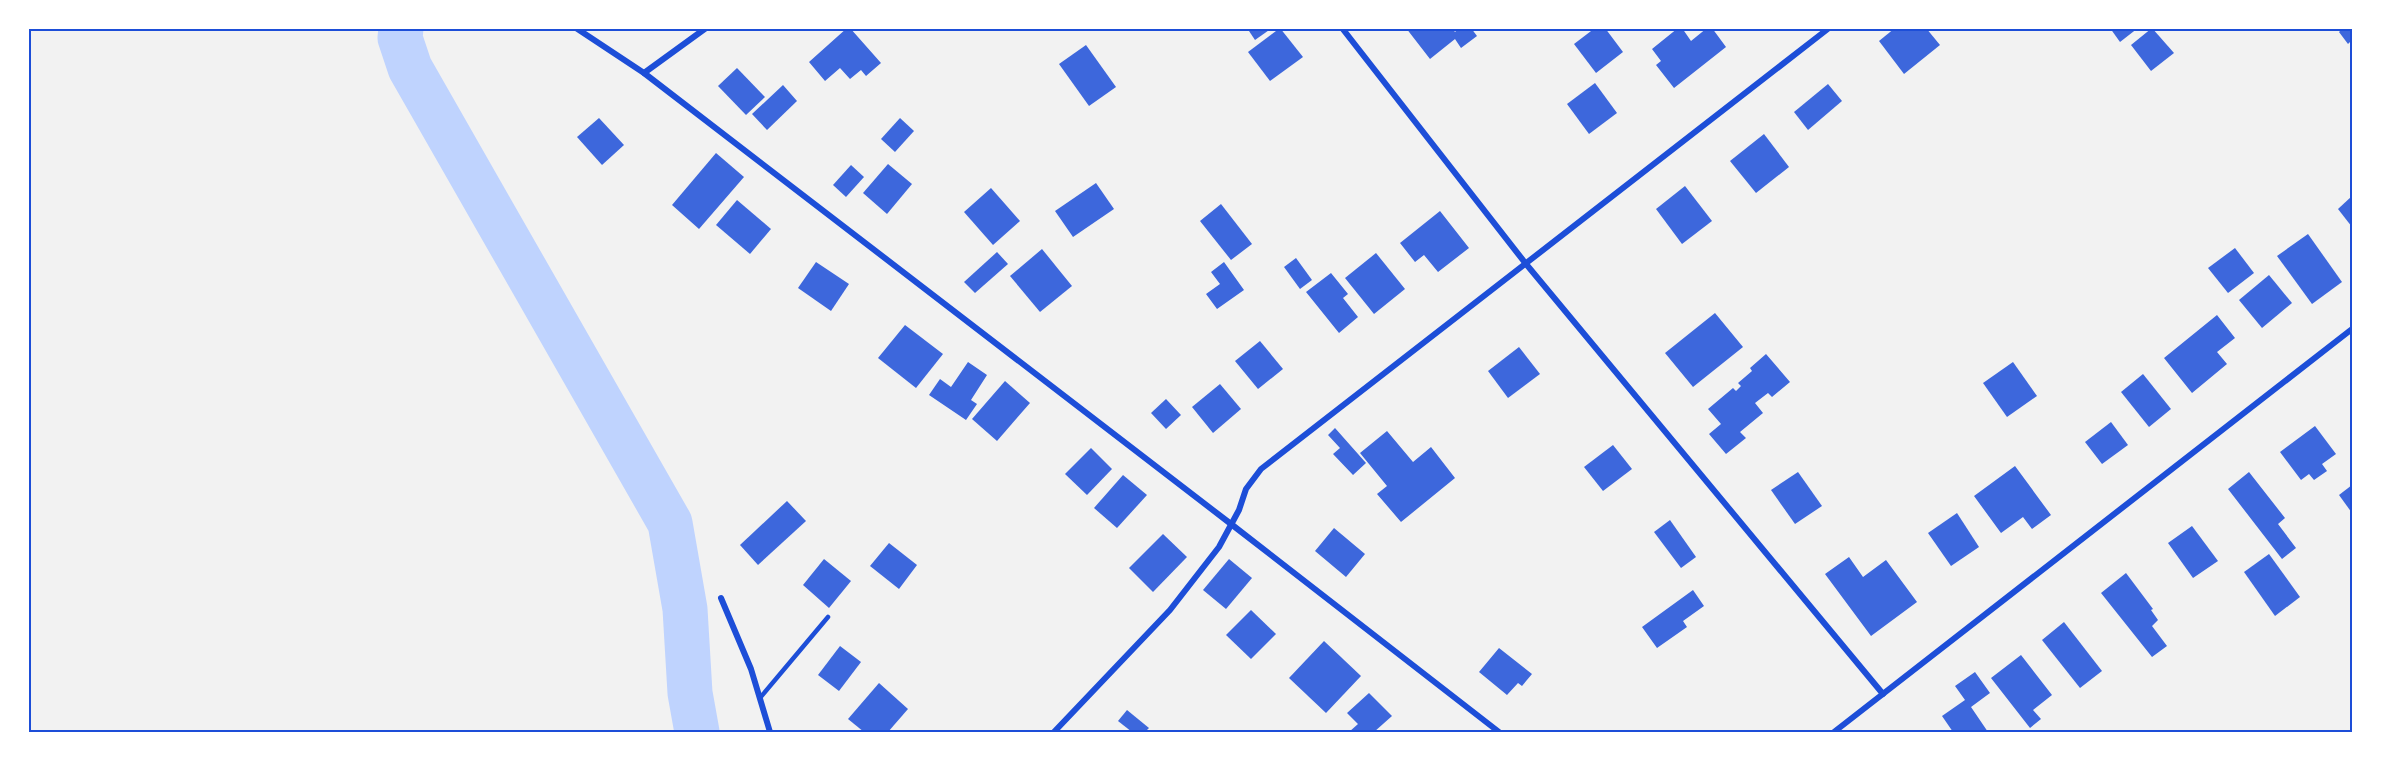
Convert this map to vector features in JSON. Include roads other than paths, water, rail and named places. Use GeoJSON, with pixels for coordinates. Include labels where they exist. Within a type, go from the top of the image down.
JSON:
{"type":"FeatureCollection","features":[{"type":"Feature","properties":{"kind":"street"},"geometry":{"type":"LineString","coordinates":[[576,28],[644,73],[1499,732]]}},
{"type":"Feature","properties":{"kind":"street"},"geometry":{"type":"LineString","coordinates":[[644,73],[706,28]]}},
{"type":"Feature","properties":{"kind":"street"},"geometry":{"type":"LineString","coordinates":[[1342,28],[1526,264],[1882,694]]}},
{"type":"Feature","properties":{"kind":"street"},"geometry":{"type":"LineString","coordinates":[[1054,732],[1170,610],[1220,547],[1239,510],[1246,489],[1261,469],[1829,28]]}},
{"type":"Feature","properties":{"kind":"street"},"geometry":{"type":"LineString","coordinates":[[1834,732],[2352,330]]}},
{"type":"Feature","properties":{"kind":"street"},"geometry":{"type":"LineString","coordinates":[[721,598],[751,669],[770,732]]}},
{"type":"Feature","properties":{"kind":"lane"},"geometry":{"type":"LineString","coordinates":[[760,698],[828,616]]}},
{"type":"Feature","properties":{"kind":"water"},"geometry":{"type":"Polygon","coordinates":[[[690,687],[701,701],[716,732],[685,732],[683,700],[690,687]]]}},
{"type":"Feature","properties":{"kind":"waterway"},"geometry":{"type":"LineString","coordinates":[[401,28],[400,38],[410,68],[670,523],[685,609],[690,693],[697,732]]}}]}
